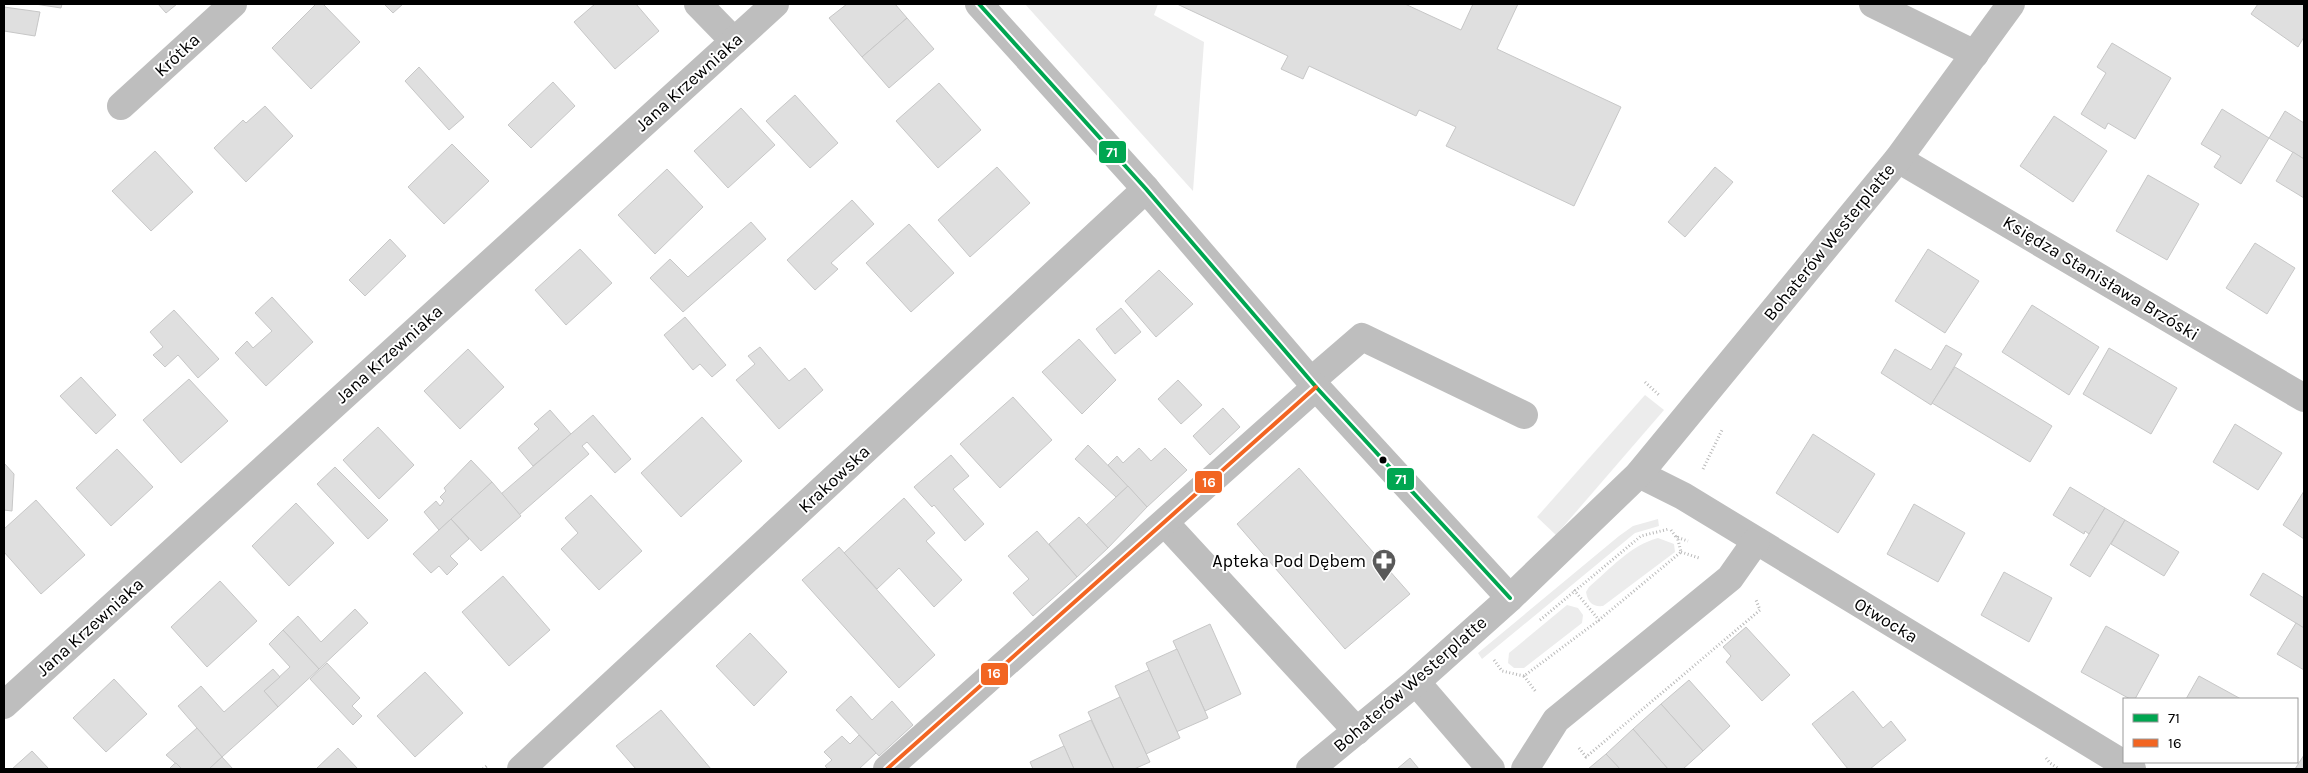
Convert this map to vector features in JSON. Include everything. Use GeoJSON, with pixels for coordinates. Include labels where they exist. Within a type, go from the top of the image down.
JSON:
{"type":"FeatureCollection","features":[{"type":"Feature","properties":{"kind":"street","name":"Krótka"},"geometry":{"type":"LineString","coordinates":[[121,106],[233,4]]}},
{"type":"Feature","properties":{"kind":"street"},"geometry":{"type":"LineString","coordinates":[[698,4],[734,41]]}},
{"type":"Feature","properties":{"kind":"street","name":"Jana Krzewniaka"},"geometry":{"type":"LineString","coordinates":[[4,705],[775,4]]}},
{"type":"Feature","properties":{"kind":"street"},"geometry":{"type":"LineString","coordinates":[[979,4],[1146,190],[1314,384],[1510,598]]}},
{"type":"Feature","properties":{"kind":"street"},"geometry":{"type":"LineString","coordinates":[[1873,4],[1975,54]]}},
{"type":"Feature","properties":{"kind":"street","name":"Bohaterów Westerplatte"},"geometry":{"type":"LineString","coordinates":[[1310,769],[1416,682],[1510,598],[1639,474],[1898,159],[2011,4]]}},
{"type":"Feature","properties":{"kind":"street","name":"Księdza Stanisława Brzóski"},"geometry":{"type":"LineString","coordinates":[[1898,159],[2304,398]]}},
{"type":"Feature","properties":{"kind":"street","name":"Krakowska"},"geometry":{"type":"LineString","coordinates":[[521,769],[1146,190]]}},
{"type":"Feature","properties":{"kind":"street"},"geometry":{"type":"LineString","coordinates":[[887,769],[1165,523],[1362,337],[1524,415]]}},
{"type":"Feature","properties":{"kind":"street","name":"Otwocka"},"geometry":{"type":"LineString","coordinates":[[1639,474],[1690,515],[1756,540],[2132,769]]}},
{"type":"Feature","properties":{"kind":"street"},"geometry":{"type":"LineString","coordinates":[[1165,523],[1357,730]]}},
{"type":"Feature","properties":{"kind":"street"},"geometry":{"type":"LineString","coordinates":[[1525,769],[1556,720],[1730,578],[1756,540]]}},
{"type":"Feature","properties":{"kind":"street"},"geometry":{"type":"LineString","coordinates":[[1416,682],[1491,769]]}},
{"type":"Feature","properties":{"kind":"path"},"geometry":{"type":"LineString","coordinates":[[1538,622],[1641,536],[1690,515]]}},
{"type":"Feature","properties":{"kind":"path"},"geometry":{"type":"LineString","coordinates":[[1494,660],[1502,671],[1524,676],[1599,620],[1681,552],[1676,537],[1690,515]]}},
{"type":"Feature","properties":{"kind":"path"},"geometry":{"type":"LineString","coordinates":[[1574,590],[1599,620]]}},
{"type":"Feature","properties":{"kind":"path"},"geometry":{"type":"LineString","coordinates":[[1488,664],[1501,653]]}},
{"type":"Feature","properties":{"kind":"shaded area"},"geometry":{"type":"Polygon","coordinates":[[[1025,4],[1158,4],[1154,15],[1204,42],[1193,191],[1025,4]]]}},
{"type":"Feature","properties":{"kind":"shaded area"},"geometry":{"type":"Polygon","coordinates":[[[1645,395],[1664,410],[1556,535],[1537,517],[1645,395]]]}},
{"type":"Feature","properties":{"kind":"shaded area"},"geometry":{"type":"Polygon","coordinates":[[[1658,519],[1659,526],[1635,533],[1482,659],[1478,653],[1619,536],[1633,526],[1658,519]]]}},
{"type":"Feature","properties":{"kind":"shaded area"},"geometry":{"type":"Polygon","coordinates":[[[1658,538],[1674,544],[1675,552],[1603,606],[1592,604],[1586,592],[1589,587],[1630,552],[1648,541],[1658,538]]]}},
{"type":"Feature","properties":{"kind":"shaded area"},"geometry":{"type":"Polygon","coordinates":[[[1567,605],[1578,608],[1583,615],[1582,623],[1524,668],[1514,668],[1508,663],[1509,653],[1567,605]]]}},
{"type":"Feature","properties":{"kind":"building"},"geometry":{"type":"Polygon","coordinates":[[[35,4],[62,4],[61,8],[35,4]]]}},
{"type":"Feature","properties":{"kind":"building"},"geometry":{"type":"Polygon","coordinates":[[[158,4],[177,4],[166,13],[158,4]]]}},
{"type":"Feature","properties":{"kind":"building"},"geometry":{"type":"Polygon","coordinates":[[[316,4],[323,4],[360,42],[311,89],[272,48],[316,4]]]}},
{"type":"Feature","properties":{"kind":"building"},"geometry":{"type":"Polygon","coordinates":[[[384,4],[403,4],[393,13],[384,4]]]}},
{"type":"Feature","properties":{"kind":"building"},"geometry":{"type":"Polygon","coordinates":[[[595,4],[636,4],[659,31],[615,69],[574,22],[595,4]]]}},
{"type":"Feature","properties":{"kind":"building"},"geometry":{"type":"Polygon","coordinates":[[[847,4],[895,4],[907,18],[862,57],[829,18],[847,4]]]}},
{"type":"Feature","properties":{"kind":"building"},"geometry":{"type":"Polygon","coordinates":[[[1177,4],[1405,4],[1461,30],[1473,4],[1518,4],[1497,49],[1621,107],[1574,206],[1446,146],[1456,127],[1419,110],[1416,116],[1309,66],[1303,79],[1281,69],[1288,56],[1177,4]]]}},
{"type":"Feature","properties":{"kind":"building"},"geometry":{"type":"Polygon","coordinates":[[[2258,4],[2304,4],[2304,37],[2298,47],[2251,14],[2258,4]]]}},
{"type":"Feature","properties":{"kind":"building"},"geometry":{"type":"Polygon","coordinates":[[[4,7],[40,12],[35,36],[4,31],[4,7]]]}},
{"type":"Feature","properties":{"kind":"building"},"geometry":{"type":"Polygon","coordinates":[[[907,18],[934,49],[889,88],[862,57],[907,18]]]}},
{"type":"Feature","properties":{"kind":"building"},"geometry":{"type":"Polygon","coordinates":[[[2112,43],[2171,78],[2135,139],[2108,123],[2105,129],[2081,114],[2106,73],[2097,67],[2112,43]]]}},
{"type":"Feature","properties":{"kind":"building"},"geometry":{"type":"Polygon","coordinates":[[[419,67],[464,117],[449,130],[405,81],[419,67]]]}},
{"type":"Feature","properties":{"kind":"building"},"geometry":{"type":"Polygon","coordinates":[[[553,82],[575,106],[531,148],[508,125],[553,82]]]}},
{"type":"Feature","properties":{"kind":"building"},"geometry":{"type":"Polygon","coordinates":[[[939,83],[981,130],[938,168],[896,121],[939,83]]]}},
{"type":"Feature","properties":{"kind":"building"},"geometry":{"type":"Polygon","coordinates":[[[795,95],[838,143],[810,168],[766,121],[795,95]]]}},
{"type":"Feature","properties":{"kind":"building"},"geometry":{"type":"Polygon","coordinates":[[[265,106],[293,136],[246,182],[214,148],[243,120],[246,123],[265,106]]]}},
{"type":"Feature","properties":{"kind":"building"},"geometry":{"type":"Polygon","coordinates":[[[741,108],[775,145],[728,188],[694,151],[741,108]]]}},
{"type":"Feature","properties":{"kind":"building"},"geometry":{"type":"Polygon","coordinates":[[[2222,109],[2269,138],[2241,184],[2214,167],[2221,156],[2201,144],[2222,109]]]}},
{"type":"Feature","properties":{"kind":"building"},"geometry":{"type":"Polygon","coordinates":[[[2285,111],[2304,123],[2304,159],[2269,138],[2285,111]]]}},
{"type":"Feature","properties":{"kind":"building"},"geometry":{"type":"Polygon","coordinates":[[[2054,116],[2107,151],[2073,202],[2020,166],[2054,116]]]}},
{"type":"Feature","properties":{"kind":"building"},"geometry":{"type":"Polygon","coordinates":[[[452,144],[489,181],[444,224],[408,187],[452,144]]]}},
{"type":"Feature","properties":{"kind":"building"},"geometry":{"type":"Polygon","coordinates":[[[155,151],[193,192],[151,231],[112,191],[155,151]]]}},
{"type":"Feature","properties":{"kind":"building"},"geometry":{"type":"Polygon","coordinates":[[[2293,152],[2304,159],[2304,198],[2276,181],[2293,152]]]}},
{"type":"Feature","properties":{"kind":"building"},"geometry":{"type":"Polygon","coordinates":[[[997,167],[1030,203],[970,257],[938,220],[997,167]]]}},
{"type":"Feature","properties":{"kind":"building"},"geometry":{"type":"Polygon","coordinates":[[[1715,167],[1733,182],[1685,237],[1668,222],[1715,167]]]}},
{"type":"Feature","properties":{"kind":"building"},"geometry":{"type":"Polygon","coordinates":[[[667,169],[703,207],[655,254],[618,215],[667,169]]]}},
{"type":"Feature","properties":{"kind":"building"},"geometry":{"type":"Polygon","coordinates":[[[2148,175],[2199,204],[2167,260],[2116,231],[2148,175]]]}},
{"type":"Feature","properties":{"kind":"building"},"geometry":{"type":"Polygon","coordinates":[[[852,200],[874,224],[831,263],[838,269],[815,290],[787,260],[852,200]]]}},
{"type":"Feature","properties":{"kind":"building"},"geometry":{"type":"Polygon","coordinates":[[[751,222],[766,239],[683,312],[650,278],[670,259],[688,277],[751,222]]]}},
{"type":"Feature","properties":{"kind":"building"},"geometry":{"type":"Polygon","coordinates":[[[909,224],[954,273],[911,312],[866,263],[909,224]]]}},
{"type":"Feature","properties":{"kind":"building"},"geometry":{"type":"Polygon","coordinates":[[[390,239],[406,256],[365,296],[349,280],[390,239]]]}},
{"type":"Feature","properties":{"kind":"building"},"geometry":{"type":"Polygon","coordinates":[[[2255,243],[2295,268],[2267,314],[2226,288],[2255,243]]]}},
{"type":"Feature","properties":{"kind":"building"},"geometry":{"type":"Polygon","coordinates":[[[580,249],[612,283],[566,325],[535,290],[580,249]]]}},
{"type":"Feature","properties":{"kind":"building"},"geometry":{"type":"Polygon","coordinates":[[[1928,249],[1979,281],[1945,333],[1895,301],[1928,249]]]}},
{"type":"Feature","properties":{"kind":"building"},"geometry":{"type":"Polygon","coordinates":[[[1159,270],[1193,304],[1156,337],[1125,301],[1159,270]]]}},
{"type":"Feature","properties":{"kind":"building"},"geometry":{"type":"Polygon","coordinates":[[[272,297],[313,342],[266,386],[235,353],[247,341],[253,348],[272,331],[255,313],[272,297]]]}},
{"type":"Feature","properties":{"kind":"building"},"geometry":{"type":"Polygon","coordinates":[[[2032,305],[2099,347],[2069,395],[2002,352],[2032,305]]]}},
{"type":"Feature","properties":{"kind":"building"},"geometry":{"type":"Polygon","coordinates":[[[1121,308],[1141,332],[1115,354],[1096,329],[1121,308]]]}},
{"type":"Feature","properties":{"kind":"building"},"geometry":{"type":"Polygon","coordinates":[[[174,310],[219,359],[198,378],[178,355],[165,367],[153,355],[163,347],[150,332],[174,310]]]}},
{"type":"Feature","properties":{"kind":"building"},"geometry":{"type":"Polygon","coordinates":[[[685,317],[726,365],[712,377],[700,364],[693,370],[664,335],[685,317]]]}},
{"type":"Feature","properties":{"kind":"building"},"geometry":{"type":"Polygon","coordinates":[[[1079,339],[1116,380],[1082,414],[1042,372],[1079,339]]]}},
{"type":"Feature","properties":{"kind":"building"},"geometry":{"type":"Polygon","coordinates":[[[1946,345],[1962,354],[1931,405],[1881,373],[1895,349],[1931,370],[1946,345]]]}},
{"type":"Feature","properties":{"kind":"building"},"geometry":{"type":"Polygon","coordinates":[[[760,347],[789,381],[805,368],[823,390],[779,429],[736,380],[755,364],[748,356],[760,347]]]}},
{"type":"Feature","properties":{"kind":"building"},"geometry":{"type":"Polygon","coordinates":[[[2109,348],[2177,388],[2151,434],[2083,394],[2109,348]]]}},
{"type":"Feature","properties":{"kind":"building"},"geometry":{"type":"Polygon","coordinates":[[[468,349],[504,387],[460,429],[424,391],[468,349]]]}},
{"type":"Feature","properties":{"kind":"building"},"geometry":{"type":"Polygon","coordinates":[[[1955,367],[2052,426],[2030,462],[1932,403],[1955,367]]]}},
{"type":"Feature","properties":{"kind":"building"},"geometry":{"type":"Polygon","coordinates":[[[81,377],[116,415],[96,434],[60,396],[81,377]]]}},
{"type":"Feature","properties":{"kind":"building"},"geometry":{"type":"Polygon","coordinates":[[[189,379],[228,421],[181,463],[143,420],[189,379]]]}},
{"type":"Feature","properties":{"kind":"building"},"geometry":{"type":"Polygon","coordinates":[[[1178,380],[1202,405],[1181,424],[1158,399],[1178,380]]]}},
{"type":"Feature","properties":{"kind":"building"},"geometry":{"type":"Polygon","coordinates":[[[1013,397],[1052,440],[1000,488],[960,444],[1013,397]]]}},
{"type":"Feature","properties":{"kind":"building"},"geometry":{"type":"Polygon","coordinates":[[[1223,408],[1240,427],[1210,455],[1193,436],[1223,408]]]}},
{"type":"Feature","properties":{"kind":"building"},"geometry":{"type":"Polygon","coordinates":[[[550,410],[571,434],[533,466],[518,448],[539,429],[534,424],[550,410]]]}},
{"type":"Feature","properties":{"kind":"building"},"geometry":{"type":"Polygon","coordinates":[[[593,415],[631,459],[615,473],[587,442],[582,446],[589,454],[519,515],[501,494],[593,415]]]}},
{"type":"Feature","properties":{"kind":"building"},"geometry":{"type":"Polygon","coordinates":[[[702,417],[742,461],[681,517],[641,473],[702,417]]]}},
{"type":"Feature","properties":{"kind":"building"},"geometry":{"type":"Polygon","coordinates":[[[2235,424],[2282,453],[2258,490],[2213,462],[2235,424]]]}},
{"type":"Feature","properties":{"kind":"building"},"geometry":{"type":"Polygon","coordinates":[[[378,427],[414,465],[379,499],[343,460],[378,427]]]}},
{"type":"Feature","properties":{"kind":"building"},"geometry":{"type":"Polygon","coordinates":[[[1813,434],[1875,474],[1838,533],[1776,493],[1813,434]]]}},
{"type":"Feature","properties":{"kind":"building"},"geometry":{"type":"Polygon","coordinates":[[[1088,445],[1128,486],[1116,497],[1075,459],[1088,445]]]}},
{"type":"Feature","properties":{"kind":"building"},"geometry":{"type":"Polygon","coordinates":[[[1139,448],[1151,461],[1165,448],[1187,470],[1147,507],[1108,465],[1117,456],[1123,463],[1139,448]]]}},
{"type":"Feature","properties":{"kind":"building"},"geometry":{"type":"Polygon","coordinates":[[[117,449],[153,487],[111,526],[76,488],[117,449]]]}},
{"type":"Feature","properties":{"kind":"building"},"geometry":{"type":"Polygon","coordinates":[[[951,455],[969,476],[953,489],[984,524],[965,541],[934,505],[932,507],[914,487],[951,455]]]}},
{"type":"Feature","properties":{"kind":"building"},"geometry":{"type":"Polygon","coordinates":[[[471,460],[492,482],[439,530],[424,512],[436,501],[440,506],[444,501],[440,497],[446,491],[444,488],[471,460]]]}},
{"type":"Feature","properties":{"kind":"building"},"geometry":{"type":"Polygon","coordinates":[[[4,463],[14,474],[12,511],[4,510],[4,463]]]}},
{"type":"Feature","properties":{"kind":"building"},"geometry":{"type":"Polygon","coordinates":[[[335,467],[388,520],[368,539],[317,484],[335,467]]]}},
{"type":"Feature","properties":{"kind":"building"},"geometry":{"type":"Polygon","coordinates":[[[1299,468],[1410,594],[1345,649],[1237,524],[1299,468]]]}},
{"type":"Feature","properties":{"kind":"building"},"geometry":{"type":"Polygon","coordinates":[[[492,482],[521,516],[481,551],[451,519],[492,482]]]}},
{"type":"Feature","properties":{"kind":"building"},"geometry":{"type":"Polygon","coordinates":[[[1128,486],[1147,507],[1108,548],[1086,525],[1128,486]]]}},
{"type":"Feature","properties":{"kind":"building"},"geometry":{"type":"Polygon","coordinates":[[[2070,487],[2105,508],[2089,534],[2085,531],[2084,534],[2053,515],[2070,487]]]}},
{"type":"Feature","properties":{"kind":"building"},"geometry":{"type":"Polygon","coordinates":[[[2304,491],[2304,539],[2283,525],[2304,491]]]}},
{"type":"Feature","properties":{"kind":"building"},"geometry":{"type":"Polygon","coordinates":[[[591,495],[642,551],[599,590],[561,549],[578,533],[565,518],[591,495]]]}},
{"type":"Feature","properties":{"kind":"building"},"geometry":{"type":"Polygon","coordinates":[[[904,498],[935,533],[926,541],[962,580],[934,607],[899,568],[877,589],[844,553],[904,498]]]}},
{"type":"Feature","properties":{"kind":"building"},"geometry":{"type":"Polygon","coordinates":[[[36,500],[85,555],[41,594],[4,552],[4,529],[36,500]]]}},
{"type":"Feature","properties":{"kind":"building"},"geometry":{"type":"Polygon","coordinates":[[[296,503],[334,543],[289,586],[252,546],[296,503]]]}},
{"type":"Feature","properties":{"kind":"building"},"geometry":{"type":"Polygon","coordinates":[[[1914,504],[1965,533],[1938,582],[1887,554],[1914,504]]]}},
{"type":"Feature","properties":{"kind":"building"},"geometry":{"type":"Polygon","coordinates":[[[2105,508],[2125,520],[2090,577],[2070,565],[2105,508]]]}},
{"type":"Feature","properties":{"kind":"building"},"geometry":{"type":"Polygon","coordinates":[[[1079,517],[1108,548],[1077,577],[1049,544],[1079,517]]]}},
{"type":"Feature","properties":{"kind":"building"},"geometry":{"type":"Polygon","coordinates":[[[451,519],[469,539],[450,556],[458,564],[447,575],[439,566],[431,573],[413,554],[451,519]]]}},
{"type":"Feature","properties":{"kind":"building"},"geometry":{"type":"Polygon","coordinates":[[[2125,520],[2179,552],[2164,576],[2111,544],[2125,520]]]}},
{"type":"Feature","properties":{"kind":"building"},"geometry":{"type":"Polygon","coordinates":[[[1037,531],[1077,577],[1033,616],[1013,593],[1029,579],[1008,556],[1037,531]]]}},
{"type":"Feature","properties":{"kind":"building"},"geometry":{"type":"Polygon","coordinates":[[[839,547],[935,655],[899,688],[802,580],[839,547]]]}},
{"type":"Feature","properties":{"kind":"building"},"geometry":{"type":"Polygon","coordinates":[[[2004,572],[2052,598],[2029,642],[1981,615],[2004,572]]]}},
{"type":"Feature","properties":{"kind":"building"},"geometry":{"type":"Polygon","coordinates":[[[2263,573],[2304,598],[2304,628],[2250,595],[2263,573]]]}},
{"type":"Feature","properties":{"kind":"building"},"geometry":{"type":"Polygon","coordinates":[[[503,576],[550,630],[509,666],[462,612],[503,576]]]}},
{"type":"Feature","properties":{"kind":"building"},"geometry":{"type":"Polygon","coordinates":[[[220,581],[257,621],[207,667],[171,627],[220,581]]]}},
{"type":"Feature","properties":{"kind":"building"},"geometry":{"type":"Polygon","coordinates":[[[355,609],[368,623],[319,669],[283,630],[298,616],[321,642],[355,609]]]}},
{"type":"Feature","properties":{"kind":"building"},"geometry":{"type":"Polygon","coordinates":[[[2296,623],[2304,628],[2304,670],[2277,654],[2296,623]]]}},
{"type":"Feature","properties":{"kind":"building"},"geometry":{"type":"Polygon","coordinates":[[[1210,624],[1241,694],[1205,711],[1173,641],[1210,624]]]}},
{"type":"Feature","properties":{"kind":"building"},"geometry":{"type":"Polygon","coordinates":[[[2106,626],[2159,655],[2136,698],[2128,698],[2081,672],[2106,626]]]}},
{"type":"Feature","properties":{"kind":"building"},"geometry":{"type":"Polygon","coordinates":[[[1746,627],[1790,675],[1762,701],[1726,662],[1731,656],[1723,647],[1746,627]]]}},
{"type":"Feature","properties":{"kind":"building"},"geometry":{"type":"Polygon","coordinates":[[[283,630],[319,669],[278,707],[264,691],[290,667],[269,644],[283,630]]]}},
{"type":"Feature","properties":{"kind":"building"},"geometry":{"type":"Polygon","coordinates":[[[750,633],[787,672],[754,706],[716,666],[750,633]]]}},
{"type":"Feature","properties":{"kind":"building"},"geometry":{"type":"Polygon","coordinates":[[[1177,649],[1208,718],[1176,732],[1146,663],[1177,649]]]}},
{"type":"Feature","properties":{"kind":"building"},"geometry":{"type":"Polygon","coordinates":[[[327,663],[360,698],[352,706],[362,716],[353,725],[310,679],[327,663]]]}},
{"type":"Feature","properties":{"kind":"building"},"geometry":{"type":"Polygon","coordinates":[[[273,669],[280,677],[264,691],[278,707],[222,757],[178,706],[201,686],[224,712],[273,669]]]}},
{"type":"Feature","properties":{"kind":"building"},"geometry":{"type":"Polygon","coordinates":[[[1149,670],[1180,738],[1146,754],[1115,686],[1149,670]]]}},
{"type":"Feature","properties":{"kind":"building"},"geometry":{"type":"Polygon","coordinates":[[[425,672],[463,713],[415,757],[377,716],[425,672]]]}},
{"type":"Feature","properties":{"kind":"building"},"geometry":{"type":"Polygon","coordinates":[[[2199,676],[2239,698],[2187,698],[2199,676]]]}},
{"type":"Feature","properties":{"kind":"building"},"geometry":{"type":"Polygon","coordinates":[[[114,679],[147,714],[106,752],[73,718],[114,679]]]}},
{"type":"Feature","properties":{"kind":"building"},"geometry":{"type":"Polygon","coordinates":[[[1689,680],[1730,726],[1703,751],[1661,704],[1689,680]]]}},
{"type":"Feature","properties":{"kind":"building"},"geometry":{"type":"Polygon","coordinates":[[[1853,691],[1883,728],[1891,721],[1906,740],[1870,769],[1848,769],[1812,724],[1853,691]]]}},
{"type":"Feature","properties":{"kind":"building"},"geometry":{"type":"Polygon","coordinates":[[[851,696],[872,720],[892,701],[913,725],[879,756],[836,710],[851,696]]]}},
{"type":"Feature","properties":{"kind":"building"},"geometry":{"type":"Polygon","coordinates":[[[1120,697],[1150,762],[1134,769],[1114,769],[1088,712],[1120,697]]]}},
{"type":"Feature","properties":{"kind":"building"},"geometry":{"type":"Polygon","coordinates":[[[1661,704],[1703,751],[1683,769],[1668,769],[1633,729],[1661,704]]]}},
{"type":"Feature","properties":{"kind":"building"},"geometry":{"type":"Polygon","coordinates":[[[661,710],[711,769],[636,769],[616,746],[661,710]]]}},
{"type":"Feature","properties":{"kind":"building"},"geometry":{"type":"Polygon","coordinates":[[[1091,720],[1114,769],[1074,769],[1059,735],[1091,720]]]}},
{"type":"Feature","properties":{"kind":"building"},"geometry":{"type":"Polygon","coordinates":[[[197,728],[222,757],[209,769],[182,769],[166,755],[197,728]]]}},
{"type":"Feature","properties":{"kind":"building"},"geometry":{"type":"Polygon","coordinates":[[[1633,729],[1668,769],[1620,769],[1606,754],[1633,729]]]}},
{"type":"Feature","properties":{"kind":"building"},"geometry":{"type":"Polygon","coordinates":[[[859,735],[876,753],[859,769],[828,769],[825,766],[832,760],[824,752],[842,736],[850,744],[859,735]]]}},
{"type":"Feature","properties":{"kind":"building"},"geometry":{"type":"Polygon","coordinates":[[[1064,746],[1074,769],[1033,769],[1030,762],[1064,746]]]}},
{"type":"Feature","properties":{"kind":"building"},"geometry":{"type":"Polygon","coordinates":[[[338,748],[358,769],[316,769],[338,748]]]}},
{"type":"Feature","properties":{"kind":"building"},"geometry":{"type":"Polygon","coordinates":[[[32,751],[49,769],[12,769],[32,751]]]}},
{"type":"Feature","properties":{"kind":"building"},"geometry":{"type":"Polygon","coordinates":[[[1606,754],[1620,769],[1588,769],[1606,754]]]}},
{"type":"Feature","properties":{"kind":"building"},"geometry":{"type":"Polygon","coordinates":[[[2304,755],[2304,769],[2295,769],[2304,755]]]}},
{"type":"Feature","properties":{"kind":"building"},"geometry":{"type":"Polygon","coordinates":[[[222,757],[233,769],[209,769],[222,757]]]}},
{"type":"Feature","properties":{"kind":"building"},"geometry":{"type":"Polygon","coordinates":[[[1410,758],[1419,769],[1397,769],[1410,758]]]}},
{"type":"Feature","properties":{"kind":"building"},"geometry":{"type":"Polygon","coordinates":[[[176,763],[182,769],[169,769],[174,764],[176,763]]]}},
{"type":"Feature","properties":{"kind":"transit line","name":"71"},"geometry":{"type":"LineString","coordinates":[[979,4],[1146,189],[1316,387],[1510,598]]}},
{"type":"Feature","properties":{"kind":"transit line","name":"16"},"geometry":{"type":"LineString","coordinates":[[887,769],[1316,387]]}},
{"type":"Feature","properties":{"kind":"place","name":"Apteka Pod Dębem"},"geometry":{"type":"Point","coordinates":[1384,582]}}]}
